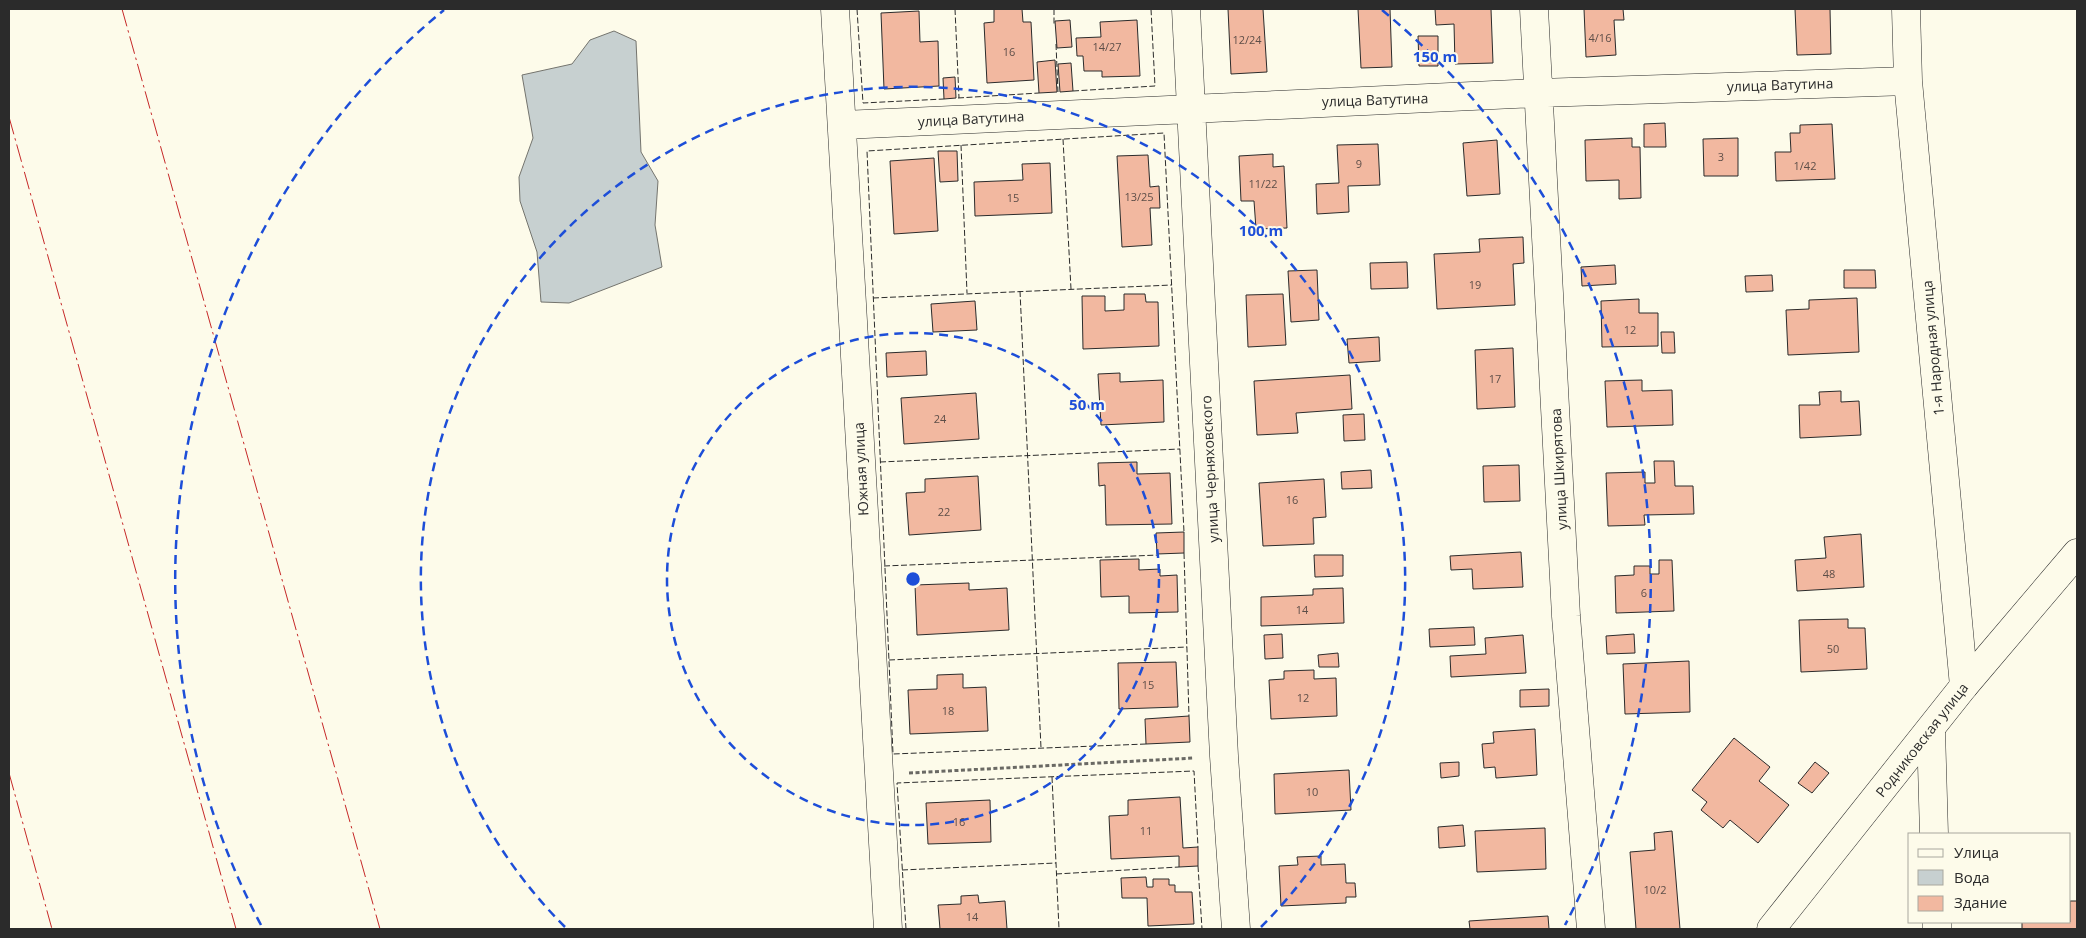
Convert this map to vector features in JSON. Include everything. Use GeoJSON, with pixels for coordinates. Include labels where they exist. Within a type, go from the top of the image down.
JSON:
{"type":"FeatureCollection","features":[{"type":"Feature","properties":{"kind":"street","name":"Южная улица"},"geometry":{"type":"LineString","coordinates":[[835,9],[888,929]]}},
{"type":"Feature","properties":{"kind":"street","name":"улица Черняховского"},"geometry":{"type":"LineString","coordinates":[[1186,9],[1224,756],[1236,929]]}},
{"type":"Feature","properties":{"kind":"street","name":"улица Шкирятова"},"geometry":{"type":"LineString","coordinates":[[1534,9],[1566,616],[1591,929]]}},
{"type":"Feature","properties":{"kind":"street","name":"1-я Народная улица"},"geometry":{"type":"LineString","coordinates":[[1906,9],[1908,81],[1964,686]]}},
{"type":"Feature","properties":{"kind":"street","name":"улица Ватутина"},"geometry":{"type":"LineString","coordinates":[[843,125],[1539,93],[1908,81]]}},
{"type":"Feature","properties":{"kind":"street","name":"Родниковская улица"},"geometry":{"type":"LineString","coordinates":[[1771,929],[1931,730],[1964,686],[2077,553]]}},
{"type":"Feature","properties":{"kind":"street"},"geometry":{"type":"LineString","coordinates":[[1931,730],[1934,833]]}},
{"type":"Feature","properties":{"kind":"path"},"geometry":{"type":"LineString","coordinates":[[878,774],[1224,756]]}},
{"type":"Feature","properties":{"kind":"water"},"geometry":{"type":"Polygon","coordinates":[[[614,31],[636,41],[641,152],[658,181],[655,225],[662,267],[569,303],[541,302],[537,252],[520,201],[519,177],[533,138],[522,75],[572,64],[590,40],[614,31]]]}},
{"type":"Feature","properties":{"kind":"building"},"geometry":{"type":"Polygon","coordinates":[[[994,9],[1022,9],[1023,22],[1031,22],[1034,80],[987,83],[984,23],[994,22],[994,9]]]}},
{"type":"Feature","properties":{"kind":"building"},"geometry":{"type":"Polygon","coordinates":[[[1228,9],[1263,9],[1267,72],[1231,74],[1228,9]]]}},
{"type":"Feature","properties":{"kind":"building"},"geometry":{"type":"Polygon","coordinates":[[[1358,9],[1390,9],[1392,67],[1361,68],[1358,9]]]}},
{"type":"Feature","properties":{"kind":"building"},"geometry":{"type":"Polygon","coordinates":[[[1435,9],[1491,9],[1493,63],[1455,64],[1454,24],[1436,25],[1435,9]]]}},
{"type":"Feature","properties":{"kind":"building"},"geometry":{"type":"Polygon","coordinates":[[[1584,9],[1623,9],[1624,20],[1614,20],[1616,55],[1586,57],[1584,9]]]}},
{"type":"Feature","properties":{"kind":"building"},"geometry":{"type":"Polygon","coordinates":[[[1795,9],[1830,9],[1831,54],[1797,55],[1795,9]]]}},
{"type":"Feature","properties":{"kind":"building"},"geometry":{"type":"Polygon","coordinates":[[[919,11],[920,42],[938,41],[939,86],[884,89],[881,13],[919,11]]]}},
{"type":"Feature","properties":{"kind":"building"},"geometry":{"type":"Polygon","coordinates":[[[1070,20],[1072,47],[1057,48],[1055,21],[1070,20]]]}},
{"type":"Feature","properties":{"kind":"building"},"geometry":{"type":"Polygon","coordinates":[[[1137,20],[1140,76],[1102,77],[1102,71],[1084,71],[1083,56],[1077,56],[1076,38],[1101,37],[1100,22],[1137,20]]]}},
{"type":"Feature","properties":{"kind":"building"},"geometry":{"type":"Polygon","coordinates":[[[1418,36],[1438,36],[1438,66],[1419,66],[1418,36]]]}},
{"type":"Feature","properties":{"kind":"building"},"geometry":{"type":"Polygon","coordinates":[[[1055,60],[1057,92],[1039,93],[1037,62],[1055,60]]]}},
{"type":"Feature","properties":{"kind":"building"},"geometry":{"type":"Polygon","coordinates":[[[1071,63],[1073,91],[1060,92],[1058,64],[1071,63]]]}},
{"type":"Feature","properties":{"kind":"building"},"geometry":{"type":"Polygon","coordinates":[[[955,77],[956,98],[944,99],[943,78],[955,77]]]}},
{"type":"Feature","properties":{"kind":"building"},"geometry":{"type":"Polygon","coordinates":[[[1665,123],[1666,147],[1644,147],[1644,124],[1665,123]]]}},
{"type":"Feature","properties":{"kind":"building"},"geometry":{"type":"Polygon","coordinates":[[[1832,124],[1835,179],[1776,181],[1775,152],[1791,152],[1790,133],[1800,133],[1800,125],[1832,124]]]}},
{"type":"Feature","properties":{"kind":"building"},"geometry":{"type":"Polygon","coordinates":[[[1632,138],[1632,147],[1640,147],[1641,198],[1619,199],[1619,180],[1586,181],[1585,140],[1632,138]]]}},
{"type":"Feature","properties":{"kind":"building"},"geometry":{"type":"Polygon","coordinates":[[[1738,138],[1738,176],[1704,176],[1703,139],[1738,138]]]}},
{"type":"Feature","properties":{"kind":"building"},"geometry":{"type":"Polygon","coordinates":[[[1497,140],[1500,194],[1467,196],[1463,143],[1497,140]]]}},
{"type":"Feature","properties":{"kind":"building"},"geometry":{"type":"Polygon","coordinates":[[[1378,144],[1380,185],[1348,186],[1349,212],[1317,214],[1316,184],[1339,183],[1337,145],[1378,144]]]}},
{"type":"Feature","properties":{"kind":"building"},"geometry":{"type":"Polygon","coordinates":[[[938,151],[957,151],[958,181],[940,182],[938,151]]]}},
{"type":"Feature","properties":{"kind":"building"},"geometry":{"type":"Polygon","coordinates":[[[1273,154],[1273,167],[1284,166],[1287,228],[1256,229],[1254,201],[1241,201],[1239,156],[1273,154]]]}},
{"type":"Feature","properties":{"kind":"building"},"geometry":{"type":"Polygon","coordinates":[[[1148,155],[1150,187],[1159,186],[1160,208],[1150,208],[1152,245],[1122,247],[1117,156],[1148,155]]]}},
{"type":"Feature","properties":{"kind":"building"},"geometry":{"type":"Polygon","coordinates":[[[934,158],[938,231],[894,234],[890,161],[934,158]]]}},
{"type":"Feature","properties":{"kind":"building"},"geometry":{"type":"Polygon","coordinates":[[[1050,163],[1052,213],[975,216],[974,182],[1023,180],[1022,164],[1050,163]]]}},
{"type":"Feature","properties":{"kind":"building"},"geometry":{"type":"Polygon","coordinates":[[[1523,237],[1524,263],[1513,264],[1515,305],[1437,309],[1434,254],[1480,252],[1479,239],[1523,237]]]}},
{"type":"Feature","properties":{"kind":"building"},"geometry":{"type":"Polygon","coordinates":[[[1407,262],[1408,288],[1371,289],[1370,263],[1407,262]]]}},
{"type":"Feature","properties":{"kind":"building"},"geometry":{"type":"Polygon","coordinates":[[[1615,265],[1616,284],[1582,286],[1581,267],[1615,265]]]}},
{"type":"Feature","properties":{"kind":"building"},"geometry":{"type":"Polygon","coordinates":[[[1317,270],[1319,320],[1291,322],[1288,271],[1317,270]]]}},
{"type":"Feature","properties":{"kind":"building"},"geometry":{"type":"Polygon","coordinates":[[[1844,270],[1875,270],[1876,288],[1844,288],[1844,270]]]}},
{"type":"Feature","properties":{"kind":"building"},"geometry":{"type":"Polygon","coordinates":[[[1772,275],[1773,291],[1746,292],[1745,276],[1772,275]]]}},
{"type":"Feature","properties":{"kind":"building"},"geometry":{"type":"Polygon","coordinates":[[[1124,294],[1145,294],[1146,302],[1158,302],[1159,346],[1083,349],[1082,296],[1105,296],[1105,311],[1124,310],[1124,294]]]}},
{"type":"Feature","properties":{"kind":"building"},"geometry":{"type":"Polygon","coordinates":[[[1283,294],[1286,345],[1248,347],[1246,295],[1283,294]]]}},
{"type":"Feature","properties":{"kind":"building"},"geometry":{"type":"Polygon","coordinates":[[[1857,298],[1859,352],[1788,355],[1786,310],[1809,309],[1809,300],[1857,298]]]}},
{"type":"Feature","properties":{"kind":"building"},"geometry":{"type":"Polygon","coordinates":[[[1639,299],[1639,313],[1658,313],[1658,346],[1602,347],[1601,301],[1639,299]]]}},
{"type":"Feature","properties":{"kind":"building"},"geometry":{"type":"Polygon","coordinates":[[[975,301],[977,330],[933,332],[931,304],[975,301]]]}},
{"type":"Feature","properties":{"kind":"building"},"geometry":{"type":"Polygon","coordinates":[[[1661,332],[1674,332],[1675,353],[1662,353],[1661,332]]]}},
{"type":"Feature","properties":{"kind":"building"},"geometry":{"type":"Polygon","coordinates":[[[1379,337],[1380,361],[1349,363],[1347,339],[1379,337]]]}},
{"type":"Feature","properties":{"kind":"building"},"geometry":{"type":"Polygon","coordinates":[[[1513,348],[1515,407],[1477,409],[1475,350],[1513,348]]]}},
{"type":"Feature","properties":{"kind":"building"},"geometry":{"type":"Polygon","coordinates":[[[926,351],[927,375],[887,377],[886,353],[926,351]]]}},
{"type":"Feature","properties":{"kind":"building"},"geometry":{"type":"Polygon","coordinates":[[[1120,373],[1120,382],[1163,380],[1164,422],[1101,425],[1098,374],[1120,373]]]}},
{"type":"Feature","properties":{"kind":"building"},"geometry":{"type":"Polygon","coordinates":[[[1350,375],[1352,409],[1296,413],[1298,433],[1257,435],[1254,381],[1350,375]]]}},
{"type":"Feature","properties":{"kind":"building"},"geometry":{"type":"Polygon","coordinates":[[[1642,380],[1642,391],[1672,390],[1673,425],[1607,427],[1605,381],[1642,380]]]}},
{"type":"Feature","properties":{"kind":"building"},"geometry":{"type":"Polygon","coordinates":[[[1841,391],[1841,402],[1859,401],[1861,435],[1800,438],[1799,405],[1820,405],[1819,392],[1841,391]]]}},
{"type":"Feature","properties":{"kind":"building"},"geometry":{"type":"Polygon","coordinates":[[[976,393],[979,439],[904,444],[901,398],[976,393]]]}},
{"type":"Feature","properties":{"kind":"building"},"geometry":{"type":"Polygon","coordinates":[[[1364,414],[1365,440],[1344,441],[1343,415],[1364,414]]]}},
{"type":"Feature","properties":{"kind":"building"},"geometry":{"type":"Polygon","coordinates":[[[1654,461],[1674,461],[1675,486],[1693,486],[1694,514],[1644,515],[1645,525],[1608,526],[1606,473],[1645,472],[1645,483],[1655,483],[1654,461]]]}},
{"type":"Feature","properties":{"kind":"building"},"geometry":{"type":"Polygon","coordinates":[[[1137,462],[1137,474],[1170,473],[1172,524],[1106,525],[1105,485],[1099,486],[1098,463],[1137,462]]]}},
{"type":"Feature","properties":{"kind":"building"},"geometry":{"type":"Polygon","coordinates":[[[1519,465],[1520,501],[1484,502],[1483,466],[1519,465]]]}},
{"type":"Feature","properties":{"kind":"building"},"geometry":{"type":"Polygon","coordinates":[[[1371,470],[1372,488],[1342,489],[1341,472],[1371,470]]]}},
{"type":"Feature","properties":{"kind":"building"},"geometry":{"type":"Polygon","coordinates":[[[978,476],[981,530],[909,535],[906,493],[925,492],[925,479],[978,476]]]}},
{"type":"Feature","properties":{"kind":"building"},"geometry":{"type":"Polygon","coordinates":[[[1324,479],[1326,517],[1313,518],[1314,544],[1263,546],[1259,483],[1324,479]]]}},
{"type":"Feature","properties":{"kind":"building"},"geometry":{"type":"Polygon","coordinates":[[[1184,532],[1184,553],[1157,554],[1156,533],[1184,532]]]}},
{"type":"Feature","properties":{"kind":"building"},"geometry":{"type":"Polygon","coordinates":[[[1861,534],[1864,587],[1797,591],[1795,560],[1826,558],[1824,537],[1861,534]]]}},
{"type":"Feature","properties":{"kind":"building"},"geometry":{"type":"Polygon","coordinates":[[[1521,552],[1523,587],[1473,589],[1472,569],[1451,570],[1450,556],[1521,552]]]}},
{"type":"Feature","properties":{"kind":"building"},"geometry":{"type":"Polygon","coordinates":[[[1314,555],[1343,555],[1343,576],[1315,577],[1314,555]]]}},
{"type":"Feature","properties":{"kind":"building"},"geometry":{"type":"Polygon","coordinates":[[[1139,559],[1139,570],[1160,569],[1160,576],[1177,575],[1178,612],[1129,613],[1129,596],[1101,597],[1100,560],[1139,559]]]}},
{"type":"Feature","properties":{"kind":"building"},"geometry":{"type":"Polygon","coordinates":[[[1659,560],[1672,560],[1674,611],[1616,613],[1615,576],[1634,575],[1634,566],[1650,566],[1650,574],[1659,574],[1659,560]]]}},
{"type":"Feature","properties":{"kind":"building"},"geometry":{"type":"Polygon","coordinates":[[[969,583],[969,590],[1007,588],[1009,630],[917,635],[915,585],[969,583]]]}},
{"type":"Feature","properties":{"kind":"building"},"geometry":{"type":"Polygon","coordinates":[[[1343,588],[1344,623],[1261,626],[1261,597],[1313,595],[1313,589],[1343,588]]]}},
{"type":"Feature","properties":{"kind":"building"},"geometry":{"type":"Polygon","coordinates":[[[1848,619],[1848,628],[1865,628],[1867,669],[1801,672],[1799,620],[1848,619]]]}},
{"type":"Feature","properties":{"kind":"building"},"geometry":{"type":"Polygon","coordinates":[[[1474,627],[1475,645],[1430,647],[1429,629],[1474,627]]]}},
{"type":"Feature","properties":{"kind":"building"},"geometry":{"type":"Polygon","coordinates":[[[1282,634],[1283,658],[1265,659],[1264,635],[1282,634]]]}},
{"type":"Feature","properties":{"kind":"building"},"geometry":{"type":"Polygon","coordinates":[[[1634,634],[1635,653],[1607,654],[1606,636],[1634,634]]]}},
{"type":"Feature","properties":{"kind":"building"},"geometry":{"type":"Polygon","coordinates":[[[1523,635],[1526,673],[1451,677],[1450,656],[1486,654],[1485,638],[1523,635]]]}},
{"type":"Feature","properties":{"kind":"building"},"geometry":{"type":"Polygon","coordinates":[[[1338,653],[1339,667],[1319,667],[1318,655],[1338,653]]]}},
{"type":"Feature","properties":{"kind":"building"},"geometry":{"type":"Polygon","coordinates":[[[1689,661],[1690,712],[1625,714],[1623,664],[1689,661]]]}},
{"type":"Feature","properties":{"kind":"building"},"geometry":{"type":"Polygon","coordinates":[[[1176,662],[1178,707],[1119,709],[1118,663],[1176,662]]]}},
{"type":"Feature","properties":{"kind":"building"},"geometry":{"type":"Polygon","coordinates":[[[1314,670],[1314,679],[1336,678],[1337,716],[1271,719],[1269,680],[1284,679],[1284,671],[1314,670]]]}},
{"type":"Feature","properties":{"kind":"building"},"geometry":{"type":"Polygon","coordinates":[[[963,674],[963,688],[986,687],[988,731],[910,734],[908,690],[937,689],[937,675],[963,674]]]}},
{"type":"Feature","properties":{"kind":"building"},"geometry":{"type":"Polygon","coordinates":[[[1549,689],[1549,706],[1520,707],[1520,690],[1549,689]]]}},
{"type":"Feature","properties":{"kind":"building"},"geometry":{"type":"Polygon","coordinates":[[[1189,716],[1190,742],[1146,744],[1145,719],[1189,716]]]}},
{"type":"Feature","properties":{"kind":"building"},"geometry":{"type":"Polygon","coordinates":[[[1535,729],[1537,775],[1496,778],[1495,767],[1484,768],[1482,744],[1494,743],[1493,732],[1535,729]]]}},
{"type":"Feature","properties":{"kind":"building"},"geometry":{"type":"Polygon","coordinates":[[[1734,738],[1770,767],[1759,781],[1789,805],[1758,843],[1730,820],[1723,828],[1701,810],[1707,802],[1692,790],[1734,738]]]}},
{"type":"Feature","properties":{"kind":"building"},"geometry":{"type":"Polygon","coordinates":[[[1459,762],[1459,776],[1441,778],[1440,763],[1459,762]]]}},
{"type":"Feature","properties":{"kind":"building"},"geometry":{"type":"Polygon","coordinates":[[[1815,762],[1829,773],[1812,793],[1798,783],[1815,762]]]}},
{"type":"Feature","properties":{"kind":"building"},"geometry":{"type":"Polygon","coordinates":[[[1349,770],[1351,810],[1275,814],[1274,774],[1349,770]]]}},
{"type":"Feature","properties":{"kind":"building"},"geometry":{"type":"Polygon","coordinates":[[[1180,797],[1183,848],[1198,847],[1198,866],[1179,867],[1179,856],[1111,859],[1109,816],[1128,815],[1128,800],[1180,797]]]}},
{"type":"Feature","properties":{"kind":"building"},"geometry":{"type":"Polygon","coordinates":[[[990,800],[991,842],[928,844],[926,803],[990,800]]]}},
{"type":"Feature","properties":{"kind":"building"},"geometry":{"type":"Polygon","coordinates":[[[1463,825],[1465,846],[1439,848],[1438,827],[1463,825]]]}},
{"type":"Feature","properties":{"kind":"building"},"geometry":{"type":"Polygon","coordinates":[[[1545,828],[1546,869],[1477,872],[1475,831],[1545,828]]]}},
{"type":"Feature","properties":{"kind":"building"},"geometry":{"type":"Polygon","coordinates":[[[1672,831],[1680,929],[1636,929],[1630,852],[1655,850],[1654,833],[1672,831]]]}},
{"type":"Feature","properties":{"kind":"building"},"geometry":{"type":"Polygon","coordinates":[[[1321,856],[1321,865],[1345,864],[1346,883],[1355,883],[1356,897],[1346,897],[1346,903],[1281,906],[1279,866],[1298,865],[1297,857],[1321,856]]]}},
{"type":"Feature","properties":{"kind":"building"},"geometry":{"type":"Polygon","coordinates":[[[1146,877],[1147,887],[1153,887],[1153,879],[1169,879],[1169,885],[1175,885],[1175,892],[1192,892],[1194,924],[1148,926],[1147,898],[1122,898],[1121,878],[1146,877]]]}},
{"type":"Feature","properties":{"kind":"building"},"geometry":{"type":"Polygon","coordinates":[[[978,895],[979,903],[1005,901],[1007,929],[940,929],[938,905],[961,904],[961,896],[978,895]]]}},
{"type":"Feature","properties":{"kind":"building"},"geometry":{"type":"Polygon","coordinates":[[[2071,901],[2077,901],[2077,929],[2022,929],[2022,923],[2071,923],[2071,901]]]}},
{"type":"Feature","properties":{"kind":"building"},"geometry":{"type":"Polygon","coordinates":[[[1548,916],[1549,929],[1470,929],[1469,921],[1548,916]]]}},
{"type":"Feature","properties":{"kind":"fence"},"geometry":{"type":"LineString","coordinates":[[857,9],[863,103],[944,99]]}},
{"type":"Feature","properties":{"kind":"fence"},"geometry":{"type":"LineString","coordinates":[[955,9],[959,98]]}},
{"type":"Feature","properties":{"kind":"fence"},"geometry":{"type":"LineString","coordinates":[[1054,9],[1054,24]]}},
{"type":"Feature","properties":{"kind":"fence"},"geometry":{"type":"LineString","coordinates":[[1073,91],[1155,86],[1151,9]]}},
{"type":"Feature","properties":{"kind":"fence"},"geometry":{"type":"LineString","coordinates":[[1056,44],[1058,92]]}},
{"type":"Feature","properties":{"kind":"fence"},"geometry":{"type":"LineString","coordinates":[[958,98],[1039,93]]}},
{"type":"Feature","properties":{"kind":"fence"},"geometry":{"type":"LineString","coordinates":[[1146,744],[893,754],[867,151],[1164,133],[1184,532]]}},
{"type":"Feature","properties":{"kind":"fence"},"geometry":{"type":"LineString","coordinates":[[1063,139],[1071,289]]}},
{"type":"Feature","properties":{"kind":"fence"},"geometry":{"type":"LineString","coordinates":[[961,145],[967,293]]}},
{"type":"Feature","properties":{"kind":"fence"},"geometry":{"type":"LineString","coordinates":[[873,298],[1172,285]]}},
{"type":"Feature","properties":{"kind":"fence"},"geometry":{"type":"LineString","coordinates":[[1020,291],[1041,748]]}},
{"type":"Feature","properties":{"kind":"fence"},"geometry":{"type":"LineString","coordinates":[[880,462],[1180,449]]}},
{"type":"Feature","properties":{"kind":"fence"},"geometry":{"type":"LineString","coordinates":[[1184,553],[1189,716]]}},
{"type":"Feature","properties":{"kind":"fence"},"geometry":{"type":"LineString","coordinates":[[884,566],[1159,555]]}},
{"type":"Feature","properties":{"kind":"fence"},"geometry":{"type":"LineString","coordinates":[[889,660],[1187,647]]}},
{"type":"Feature","properties":{"kind":"fence"},"geometry":{"type":"LineString","coordinates":[[906,929],[897,783],[1194,771],[1198,847]]}},
{"type":"Feature","properties":{"kind":"fence"},"geometry":{"type":"LineString","coordinates":[[1052,777],[1056,863]]}},
{"type":"Feature","properties":{"kind":"fence"},"geometry":{"type":"LineString","coordinates":[[902,870],[1056,863],[1059,929]]}},
{"type":"Feature","properties":{"kind":"fence"},"geometry":{"type":"LineString","coordinates":[[1198,866],[1202,929]]}},
{"type":"Feature","properties":{"kind":"fence"},"geometry":{"type":"LineString","coordinates":[[1056,874],[1179,867]]}},
{"type":"Feature","properties":{"kind":"power"},"geometry":{"type":"LineString","coordinates":[[122,9],[380,929]]}},
{"type":"Feature","properties":{"kind":"power"},"geometry":{"type":"LineString","coordinates":[[9,117],[236,929]]}},
{"type":"Feature","properties":{"kind":"power"},"geometry":{"type":"LineString","coordinates":[[9,773],[52,929]]}}]}
